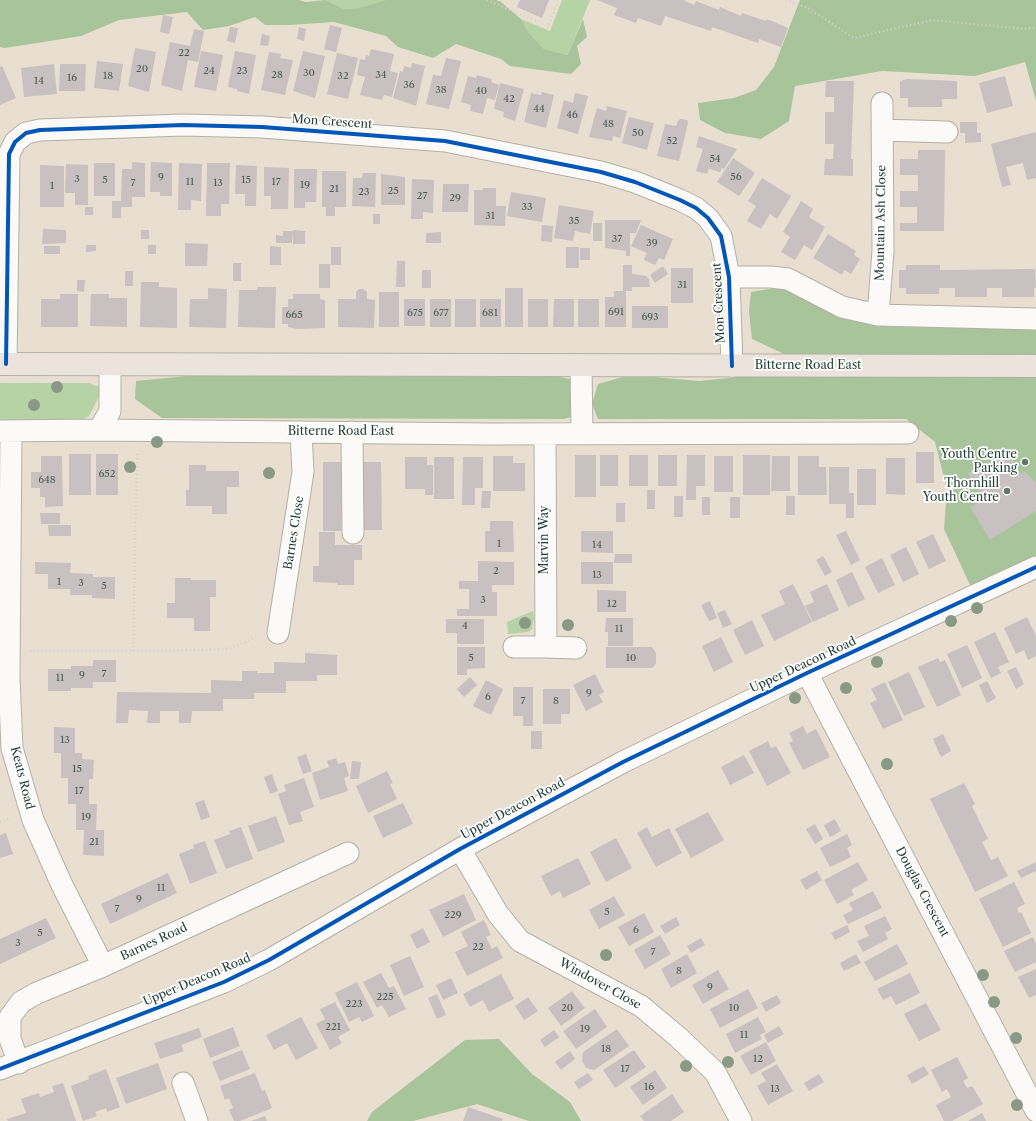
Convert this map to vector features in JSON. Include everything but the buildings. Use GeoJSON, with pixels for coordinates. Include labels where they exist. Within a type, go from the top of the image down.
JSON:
{"type":"FeatureCollection","features":[{"type":"Feature","properties":{"kind":"main road","name":"Bitterne Road East"},"geometry":{"type":"LineString","coordinates":[[3,364],[1036,366]]}},
{"type":"Feature","properties":{"kind":"street","name":"Mountain Ash Close"},"geometry":{"type":"LineString","coordinates":[[878,315],[883,251],[882,103]]}},
{"type":"Feature","properties":{"kind":"street","name":"Mon Crescent"},"geometry":{"type":"LineString","coordinates":[[3,364],[9,154],[15,142],[26,133],[40,130],[177,125],[268,128],[445,141],[576,166],[635,182],[696,208],[708,218],[721,236],[729,277],[732,366]]}},
{"type":"Feature","properties":{"kind":"street"},"geometry":{"type":"LineString","coordinates":[[882,130],[947,132]]}},
{"type":"Feature","properties":{"kind":"street"},"geometry":{"type":"LineString","coordinates":[[729,277],[771,276],[788,279],[842,307],[878,315],[1036,318]]}},
{"type":"Feature","properties":{"kind":"street"},"geometry":{"type":"LineString","coordinates":[[99,430],[110,411],[110,364]]}},
{"type":"Feature","properties":{"kind":"street"},"geometry":{"type":"LineString","coordinates":[[581,365],[582,433]]}},
{"type":"Feature","properties":{"kind":"street","name":"Bitterne Road East"},"geometry":{"type":"LineString","coordinates":[[5,431],[99,430],[545,434],[908,433]]}},
{"type":"Feature","properties":{"kind":"street","name":"Keats Road"},"geometry":{"type":"LineString","coordinates":[[5,431],[12,748],[22,788],[33,820],[62,885],[103,966]]}},
{"type":"Feature","properties":{"kind":"street","name":"Barnes Close"},"geometry":{"type":"LineString","coordinates":[[279,627],[303,472],[301,432]]}},
{"type":"Feature","properties":{"kind":"street"},"geometry":{"type":"LineString","coordinates":[[352,432],[353,533]]}},
{"type":"Feature","properties":{"kind":"street","name":"Marvin Way"},"geometry":{"type":"LineString","coordinates":[[545,434],[546,647]]}},
{"type":"Feature","properties":{"kind":"street","name":"Upper Deacon Road"},"geometry":{"type":"LineString","coordinates":[[10,1066],[224,982],[276,956],[460,849],[623,762],[807,673],[1036,567]]}},
{"type":"Feature","properties":{"kind":"street"},"geometry":{"type":"LineString","coordinates":[[514,647],[576,648]]}},
{"type":"Feature","properties":{"kind":"street","name":"Douglas Crescent"},"geometry":{"type":"LineString","coordinates":[[807,673],[1036,1111]]}},
{"type":"Feature","properties":{"kind":"street","name":"Windover Close"},"geometry":{"type":"LineString","coordinates":[[460,849],[498,914],[520,941],[641,1006],[678,1037],[715,1072],[741,1121]]}},
{"type":"Feature","properties":{"kind":"street","name":"Barnes Road"},"geometry":{"type":"LineString","coordinates":[[10,1066],[10,1017],[21,1002],[37,992],[103,966],[348,853]]}},
{"type":"Feature","properties":{"kind":"street"},"geometry":{"type":"LineString","coordinates":[[183,1083],[196,1121]]}},
{"type":"Feature","properties":{"kind":"path"},"geometry":{"type":"LineString","coordinates":[[487,0],[548,26],[559,0]]}},
{"type":"Feature","properties":{"kind":"path"},"geometry":{"type":"LineString","coordinates":[[786,0],[808,8],[854,38],[932,20],[1024,29],[1036,28]]}},
{"type":"Feature","properties":{"kind":"path"},"geometry":{"type":"LineString","coordinates":[[133,651],[138,431]]}},
{"type":"Feature","properties":{"kind":"path"},"geometry":{"type":"LineString","coordinates":[[9,651],[228,649],[248,642],[279,627]]}},
{"type":"Feature","properties":{"kind":"green space"},"geometry":{"type":"Polygon","coordinates":[[[0,0],[298,0],[306,2],[325,0],[344,9],[359,8],[386,0],[496,0],[501,2],[521,19],[528,32],[544,49],[568,55],[583,19],[587,37],[577,46],[581,64],[571,74],[510,66],[501,59],[456,44],[433,58],[398,47],[386,36],[334,22],[265,25],[255,17],[229,26],[203,30],[187,12],[119,20],[81,36],[5,48],[0,47],[0,0]]]}},
{"type":"Feature","properties":{"kind":"green space"},"geometry":{"type":"Polygon","coordinates":[[[325,0],[387,0],[359,8],[344,9],[325,0]]]}},
{"type":"Feature","properties":{"kind":"green space"},"geometry":{"type":"Polygon","coordinates":[[[562,0],[590,0],[568,55],[544,49],[528,32],[521,19],[550,31],[562,0]]]}},
{"type":"Feature","properties":{"kind":"green space"},"geometry":{"type":"Polygon","coordinates":[[[800,0],[1036,0],[1036,101],[1025,62],[975,76],[882,71],[795,86],[789,121],[761,139],[725,133],[700,120],[698,103],[734,98],[756,90],[774,67],[800,0]]]}},
{"type":"Feature","properties":{"kind":"green space"},"geometry":{"type":"Polygon","coordinates":[[[781,287],[840,317],[890,327],[1036,328],[1036,557],[971,587],[944,529],[947,489],[935,442],[906,419],[598,419],[592,404],[598,384],[630,375],[699,381],[778,373],[782,353],[752,339],[749,311],[751,292],[781,287]]]}},
{"type":"Feature","properties":{"kind":"green space"},"geometry":{"type":"Polygon","coordinates":[[[197,375],[560,377],[578,381],[571,417],[564,419],[162,418],[135,399],[136,381],[197,375]]]}},
{"type":"Feature","properties":{"kind":"green space"},"geometry":{"type":"Polygon","coordinates":[[[0,383],[89,383],[99,387],[99,396],[89,416],[82,420],[0,420],[0,383]]]}},
{"type":"Feature","properties":{"kind":"green space"},"geometry":{"type":"Polygon","coordinates":[[[533,611],[534,618],[532,629],[528,632],[508,634],[507,622],[533,611]]]}},
{"type":"Feature","properties":{"kind":"green space"},"geometry":{"type":"Polygon","coordinates":[[[499,1039],[532,1074],[570,1102],[581,1121],[529,1121],[477,1104],[413,1121],[367,1121],[372,1112],[465,1040],[499,1039]]]}},
{"type":"Feature","properties":{"kind":"cycle path"},"geometry":{"type":"LineString","coordinates":[[6,364],[9,154],[15,142],[26,133],[40,130],[183,125],[262,127],[445,141],[601,172],[635,182],[680,200],[696,208],[708,218],[721,236],[729,277],[732,366]]}},
{"type":"Feature","properties":{"kind":"cycle path"},"geometry":{"type":"LineString","coordinates":[[0,1069],[224,982],[269,960],[460,849],[623,762],[807,673],[1036,567]]}},
{"type":"Feature","properties":{"kind":"place","name":"Youth Centre Parking"},"geometry":{"type":"Point","coordinates":[1025,462]}},
{"type":"Feature","properties":{"kind":"place","name":"Thornhill Youth Centre"},"geometry":{"type":"Point","coordinates":[1007,491]}}]}
